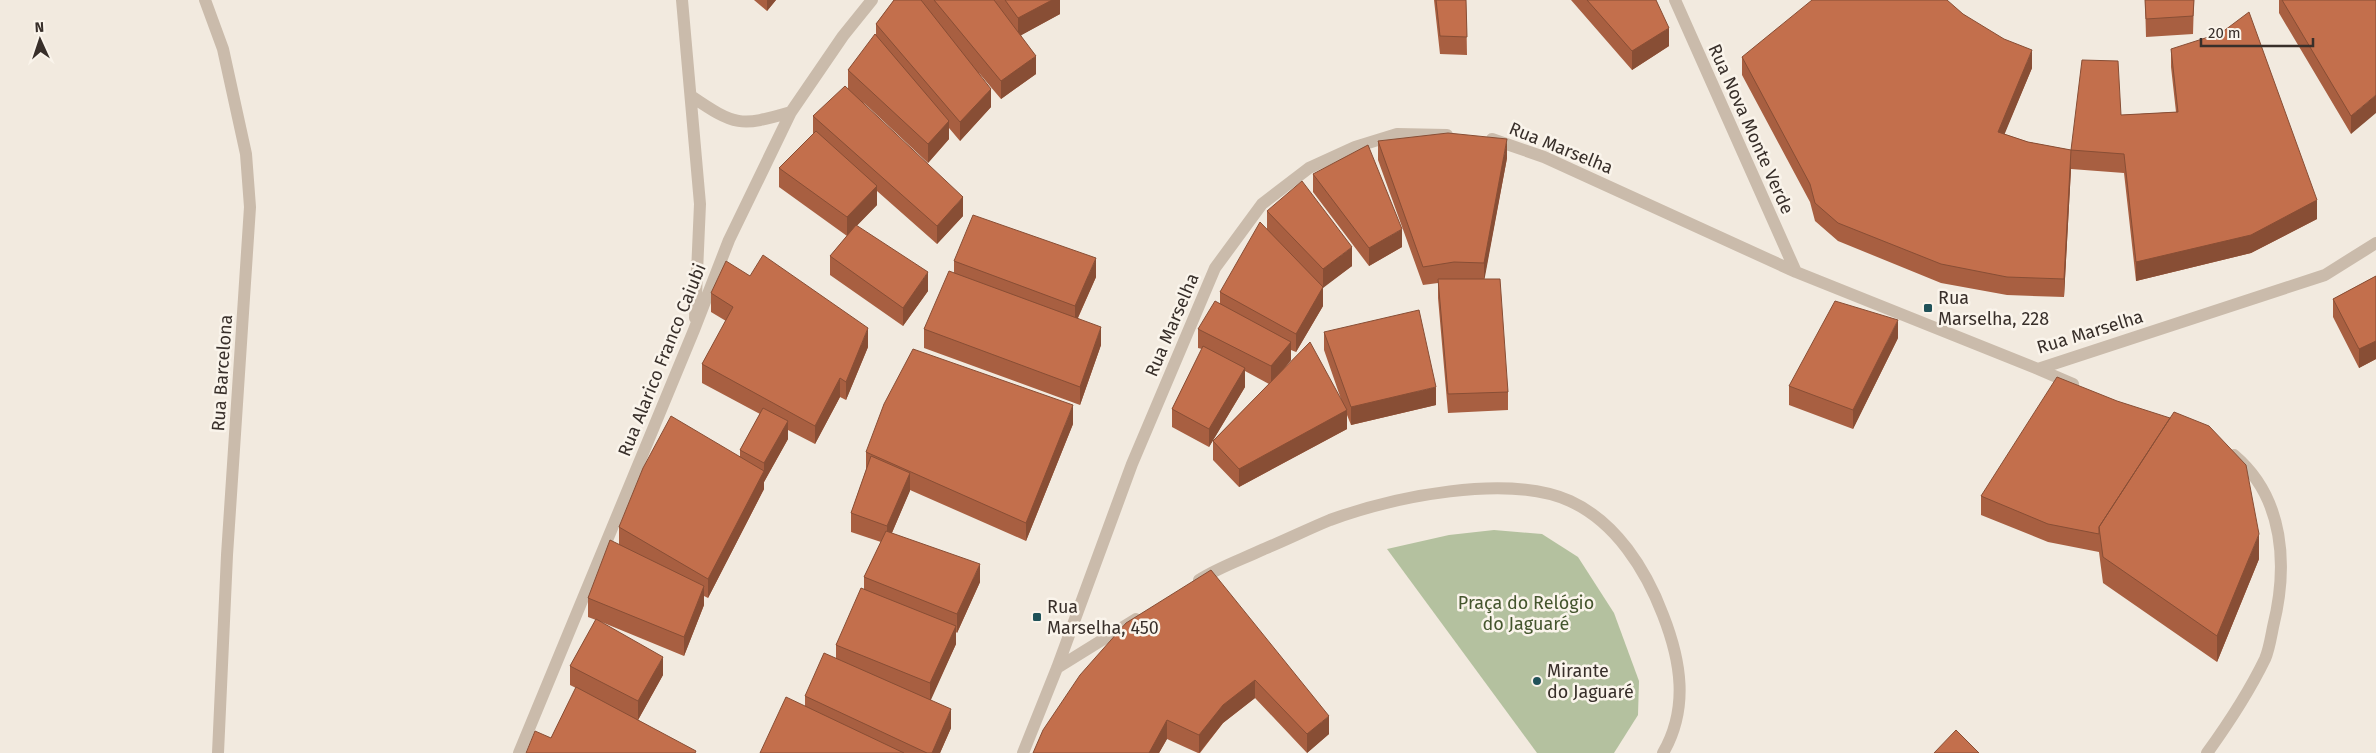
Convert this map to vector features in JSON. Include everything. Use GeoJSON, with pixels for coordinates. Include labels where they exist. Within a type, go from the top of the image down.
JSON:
{"type":"FeatureCollection","features":[{"type":"Feature","properties":{"kind":"street","name":"Rua Barcelona"},"geometry":{"type":"LineString","coordinates":[[205,0],[223,49],[246,154],[250,207],[227,555],[218,753]]}},
{"type":"Feature","properties":{"kind":"street"},"geometry":{"type":"LineString","coordinates":[[682,0],[700,204],[694,330]]}},
{"type":"Feature","properties":{"kind":"street","name":"Rua Alarico Franco Caiubi"},"geometry":{"type":"LineString","coordinates":[[519,753],[694,330],[729,240],[791,112],[843,36],[872,0]]}},
{"type":"Feature","properties":{"kind":"street","name":"Rua Nova Monte Verde"},"geometry":{"type":"LineString","coordinates":[[1675,0],[1796,272]]}},
{"type":"Feature","properties":{"kind":"street"},"geometry":{"type":"LineString","coordinates":[[691,96],[720,116],[737,122],[758,122],[791,112]]}},
{"type":"Feature","properties":{"kind":"street","name":"Rua Marselha"},"geometry":{"type":"LineString","coordinates":[[1023,753],[1057,668],[1132,464],[1215,268],[1262,204],[1309,168],[1355,147],[1398,134],[1457,136]]}},
{"type":"Feature","properties":{"kind":"street","name":"Rua Marselha"},"geometry":{"type":"LineString","coordinates":[[1476,138],[1495,139],[1544,157],[1796,272],[2038,369],[2325,276],[2376,243]]}},
{"type":"Feature","properties":{"kind":"street"},"geometry":{"type":"LineString","coordinates":[[2038,369],[2081,388]]}},
{"type":"Feature","properties":{"kind":"street"},"geometry":{"type":"LineString","coordinates":[[2207,753],[2226,727],[2266,658],[2282,587],[2282,554],[2272,508],[2244,464],[2228,450]]}},
{"type":"Feature","properties":{"kind":"street"},"geometry":{"type":"LineString","coordinates":[[1192,584],[1208,574],[1330,520],[1384,504],[1461,490],[1507,489],[1545,493],[1570,501],[1589,512],[1610,529],[1636,560],[1656,598],[1675,647],[1679,678],[1679,712],[1672,738],[1663,753]]}},
{"type":"Feature","properties":{"kind":"street"},"geometry":{"type":"LineString","coordinates":[[1057,668],[1150,611]]}},
{"type":"Feature","properties":{"kind":"green space","name":"Praça do Relógio do Jaguaré"},"geometry":{"type":"Polygon","coordinates":[[[1494,530],[1542,534],[1578,557],[1614,613],[1639,681],[1638,715],[1614,753],[1537,753],[1387,549],[1449,535],[1494,530]]]}},
{"type":"Feature","properties":{"kind":"building"},"geometry":{"type":"Polygon","coordinates":[[[894,0],[921,0],[991,89],[960,122],[876,24],[894,0]]]}},
{"type":"Feature","properties":{"kind":"building"},"geometry":{"type":"Polygon","coordinates":[[[934,0],[994,0],[1036,56],[1001,81],[934,0]]]}},
{"type":"Feature","properties":{"kind":"building"},"geometry":{"type":"Polygon","coordinates":[[[1005,0],[1052,0],[1018,18],[1005,0]]]}},
{"type":"Feature","properties":{"kind":"building"},"geometry":{"type":"Polygon","coordinates":[[[1436,0],[1466,0],[1467,37],[1440,36],[1436,0]]]}},
{"type":"Feature","properties":{"kind":"building"},"geometry":{"type":"Polygon","coordinates":[[[1587,0],[1656,0],[1669,28],[1632,51],[1587,0]]]}},
{"type":"Feature","properties":{"kind":"building"},"geometry":{"type":"Polygon","coordinates":[[[1812,0],[1947,0],[1963,14],[2004,39],[2032,50],[1998,132],[2028,142],[2071,150],[2064,279],[2007,277],[1941,264],[1838,223],[1815,203],[1810,184],[1742,57],[1812,0]]]}},
{"type":"Feature","properties":{"kind":"building"},"geometry":{"type":"Polygon","coordinates":[[[2145,0],[2194,0],[2193,16],[2146,19],[2145,0]]]}},
{"type":"Feature","properties":{"kind":"building"},"geometry":{"type":"Polygon","coordinates":[[[2282,0],[2376,0],[2376,95],[2351,116],[2282,0]]]}},
{"type":"Feature","properties":{"kind":"building"},"geometry":{"type":"Polygon","coordinates":[[[2249,12],[2317,200],[2251,235],[2136,262],[2124,154],[2071,150],[2082,60],[2118,61],[2121,115],[2178,112],[2171,49],[2221,33],[2249,12]]]}},
{"type":"Feature","properties":{"kind":"building"},"geometry":{"type":"Polygon","coordinates":[[[875,34],[949,121],[928,144],[848,70],[875,34]]]}},
{"type":"Feature","properties":{"kind":"building"},"geometry":{"type":"Polygon","coordinates":[[[845,86],[963,197],[937,226],[813,116],[845,86]]]}},
{"type":"Feature","properties":{"kind":"building"},"geometry":{"type":"Polygon","coordinates":[[[816,131],[877,186],[847,217],[779,168],[816,131]]]}},
{"type":"Feature","properties":{"kind":"building"},"geometry":{"type":"Polygon","coordinates":[[[1448,133],[1507,139],[1484,263],[1454,262],[1423,267],[1378,141],[1448,133]]]}},
{"type":"Feature","properties":{"kind":"building"},"geometry":{"type":"Polygon","coordinates":[[[1368,145],[1402,229],[1369,248],[1313,174],[1368,145]]]}},
{"type":"Feature","properties":{"kind":"building"},"geometry":{"type":"Polygon","coordinates":[[[1302,181],[1352,247],[1323,269],[1267,211],[1302,181]]]}},
{"type":"Feature","properties":{"kind":"building"},"geometry":{"type":"Polygon","coordinates":[[[973,215],[1096,258],[1075,306],[954,261],[973,215]]]}},
{"type":"Feature","properties":{"kind":"building"},"geometry":{"type":"Polygon","coordinates":[[[1260,222],[1323,287],[1296,334],[1220,292],[1260,222]]]}},
{"type":"Feature","properties":{"kind":"building"},"geometry":{"type":"Polygon","coordinates":[[[856,225],[928,272],[903,308],[830,256],[856,225]]]}},
{"type":"Feature","properties":{"kind":"building"},"geometry":{"type":"Polygon","coordinates":[[[763,255],[868,328],[846,382],[840,378],[815,426],[702,364],[733,307],[711,293],[726,261],[750,276],[763,255]]]}},
{"type":"Feature","properties":{"kind":"building"},"geometry":{"type":"Polygon","coordinates":[[[949,271],[1101,327],[1080,387],[924,329],[949,271]]]}},
{"type":"Feature","properties":{"kind":"building"},"geometry":{"type":"Polygon","coordinates":[[[2376,276],[2376,341],[2359,349],[2333,299],[2376,276]]]}},
{"type":"Feature","properties":{"kind":"building"},"geometry":{"type":"Polygon","coordinates":[[[1438,279],[1500,279],[1508,392],[1448,394],[1438,279]]]}},
{"type":"Feature","properties":{"kind":"building"},"geometry":{"type":"Polygon","coordinates":[[[1215,301],[1291,342],[1271,366],[1198,329],[1215,301]]]}},
{"type":"Feature","properties":{"kind":"building"},"geometry":{"type":"Polygon","coordinates":[[[1835,301],[1898,320],[1853,410],[1789,386],[1835,301]]]}},
{"type":"Feature","properties":{"kind":"building"},"geometry":{"type":"Polygon","coordinates":[[[1419,310],[1436,387],[1351,407],[1324,332],[1419,310]]]}},
{"type":"Feature","properties":{"kind":"building"},"geometry":{"type":"Polygon","coordinates":[[[1310,342],[1347,410],[1239,469],[1213,441],[1310,342]]]}},
{"type":"Feature","properties":{"kind":"building"},"geometry":{"type":"Polygon","coordinates":[[[1203,346],[1245,368],[1209,429],[1172,409],[1203,346]]]}},
{"type":"Feature","properties":{"kind":"building"},"geometry":{"type":"Polygon","coordinates":[[[913,349],[1073,405],[1026,523],[866,452],[884,404],[913,349]]]}},
{"type":"Feature","properties":{"kind":"building"},"geometry":{"type":"Polygon","coordinates":[[[2057,377],[2117,401],[2170,418],[2099,527],[2099,534],[2048,524],[1981,496],[2057,377]]]}},
{"type":"Feature","properties":{"kind":"building"},"geometry":{"type":"Polygon","coordinates":[[[763,408],[788,421],[764,463],[740,450],[763,408]]]}},
{"type":"Feature","properties":{"kind":"building"},"geometry":{"type":"Polygon","coordinates":[[[2174,412],[2209,426],[2246,465],[2259,534],[2217,636],[2103,557],[2099,527],[2174,412]]]}},
{"type":"Feature","properties":{"kind":"building"},"geometry":{"type":"Polygon","coordinates":[[[671,416],[764,471],[708,579],[619,527],[643,468],[671,416]]]}},
{"type":"Feature","properties":{"kind":"building"},"geometry":{"type":"Polygon","coordinates":[[[871,456],[910,473],[887,526],[851,513],[871,456]]]}},
{"type":"Feature","properties":{"kind":"building"},"geometry":{"type":"Polygon","coordinates":[[[886,531],[980,564],[957,614],[864,577],[886,531]]]}},
{"type":"Feature","properties":{"kind":"building"},"geometry":{"type":"Polygon","coordinates":[[[610,540],[704,586],[684,637],[588,598],[610,540]]]}},
{"type":"Feature","properties":{"kind":"building"},"geometry":{"type":"Polygon","coordinates":[[[1211,570],[1329,716],[1307,734],[1255,680],[1223,705],[1199,735],[1167,720],[1149,753],[1033,753],[1043,730],[1080,675],[1126,623],[1211,570]]]}},
{"type":"Feature","properties":{"kind":"building"},"geometry":{"type":"Polygon","coordinates":[[[861,588],[956,626],[930,683],[836,645],[861,588]]]}},
{"type":"Feature","properties":{"kind":"building"},"geometry":{"type":"Polygon","coordinates":[[[596,619],[663,657],[638,701],[570,666],[596,619]]]}},
{"type":"Feature","properties":{"kind":"building"},"geometry":{"type":"Polygon","coordinates":[[[824,653],[951,709],[932,753],[927,753],[805,696],[824,653]]]}},
{"type":"Feature","properties":{"kind":"building"},"geometry":{"type":"Polygon","coordinates":[[[576,687],[696,751],[695,753],[526,753],[535,731],[551,738],[576,687]]]}},
{"type":"Feature","properties":{"kind":"building"},"geometry":{"type":"Polygon","coordinates":[[[786,697],[904,753],[760,753],[786,697]]]}},
{"type":"Feature","properties":{"kind":"building"},"geometry":{"type":"Polygon","coordinates":[[[1956,730],[1979,753],[1934,753],[1956,730]]]}},
{"type":"Feature","properties":{"kind":"place","name":"Rua Marselha, 228"},"geometry":{"type":"Point","coordinates":[1928,308]}},
{"type":"Feature","properties":{"kind":"place","name":"Rua Marselha, 450"},"geometry":{"type":"Point","coordinates":[1037,617]}},
{"type":"Feature","properties":{"kind":"place","name":"Mirante do Jaguaré"},"geometry":{"type":"Point","coordinates":[1537,681]}}]}
